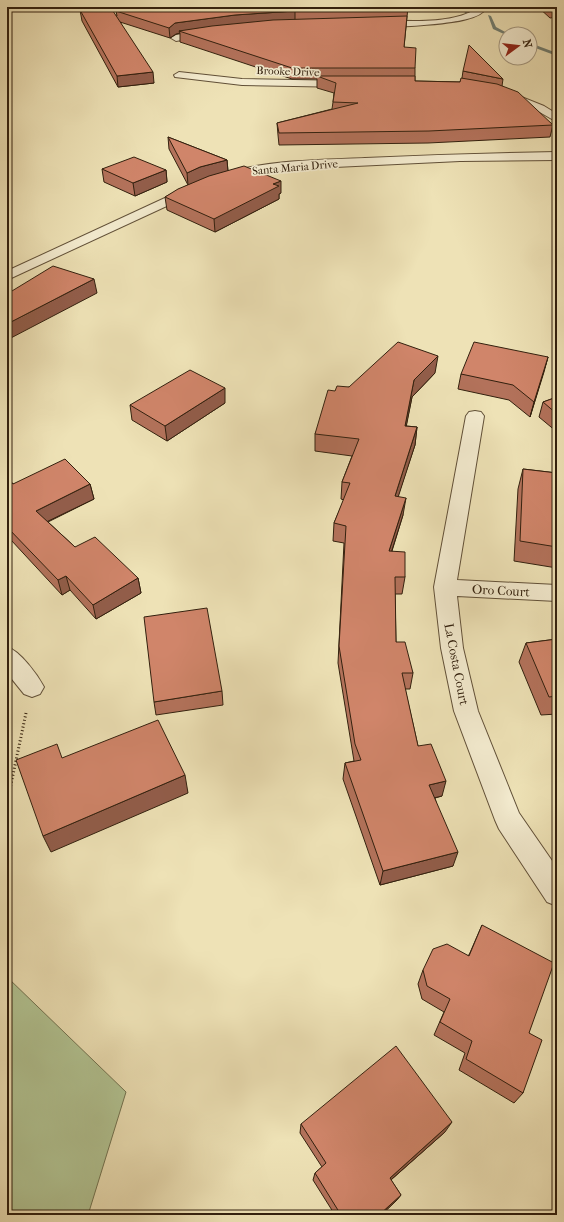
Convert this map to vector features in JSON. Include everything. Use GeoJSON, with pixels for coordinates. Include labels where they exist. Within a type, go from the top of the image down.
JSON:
{"type":"FeatureCollection","features":[{"type":"Feature","properties":{"kind":"street"},"geometry":{"type":"LineString","coordinates":[[366,24],[455,20],[480,12],[484,7]]}},
{"type":"Feature","properties":{"kind":"street"},"geometry":{"type":"LineString","coordinates":[[176,38],[219,32]]}},
{"type":"Feature","properties":{"kind":"street","name":"Brooke Drive"},"geometry":{"type":"LineString","coordinates":[[179,75],[215,80],[312,84],[359,84]]}},
{"type":"Feature","properties":{"kind":"street"},"geometry":{"type":"LineString","coordinates":[[497,91],[540,108],[557,119]]}},
{"type":"Feature","properties":{"kind":"street","name":"Santa Maria Drive"},"geometry":{"type":"LineString","coordinates":[[7,276],[208,183],[232,175],[308,164],[505,156],[557,156]]}},
{"type":"Feature","properties":{"kind":"street","name":"La Costa Court"},"geometry":{"type":"LineString","coordinates":[[475,416],[445,587],[452,648],[466,711],[508,820],[557,892]]}},
{"type":"Feature","properties":{"kind":"street","name":"Oro Court"},"geometry":{"type":"LineString","coordinates":[[445,587],[557,593]]}},
{"type":"Feature","properties":{"kind":"street"},"geometry":{"type":"LineString","coordinates":[[7,656],[32,687]]}},
{"type":"Feature","properties":{"kind":"path"},"geometry":{"type":"LineString","coordinates":[[7,803],[32,687]]}},
{"type":"Feature","properties":{"kind":"green space"},"geometry":{"type":"Polygon","coordinates":[[[7,977],[126,1092],[88,1215],[7,1215],[7,977]]]}},
{"type":"Feature","properties":{"kind":"building"},"geometry":{"type":"Polygon","coordinates":[[[161,7],[408,8],[295,11],[235,15],[175,23],[169,28],[116,11],[161,7]]]}},
{"type":"Feature","properties":{"kind":"building"},"geometry":{"type":"Polygon","coordinates":[[[111,8],[153,72],[117,76],[80,10],[111,8]]]}},
{"type":"Feature","properties":{"kind":"building"},"geometry":{"type":"Polygon","coordinates":[[[407,16],[404,47],[416,48],[415,68],[292,68],[179,31],[273,20],[407,16]]]}},
{"type":"Feature","properties":{"kind":"building"},"geometry":{"type":"Polygon","coordinates":[[[469,45],[503,79],[463,71],[469,45]]]}},
{"type":"Feature","properties":{"kind":"building"},"geometry":{"type":"Polygon","coordinates":[[[317,76],[415,76],[415,81],[460,82],[461,78],[497,84],[518,92],[553,125],[429,131],[279,133],[277,123],[358,103],[333,102],[336,83],[317,76]]]}},
{"type":"Feature","properties":{"kind":"building"},"geometry":{"type":"Polygon","coordinates":[[[168,137],[227,160],[200,167],[187,173],[168,137]]]}},
{"type":"Feature","properties":{"kind":"building"},"geometry":{"type":"Polygon","coordinates":[[[134,157],[166,170],[133,183],[102,169],[134,157]]]}},
{"type":"Feature","properties":{"kind":"building"},"geometry":{"type":"Polygon","coordinates":[[[244,166],[281,181],[273,184],[279,186],[214,219],[165,197],[178,189],[209,176],[244,166]]]}},
{"type":"Feature","properties":{"kind":"building"},"geometry":{"type":"Polygon","coordinates":[[[53,266],[94,279],[7,324],[7,294],[53,266]]]}},
{"type":"Feature","properties":{"kind":"building"},"geometry":{"type":"Polygon","coordinates":[[[398,342],[438,356],[414,380],[405,426],[417,427],[395,496],[406,498],[389,551],[405,552],[405,577],[395,577],[396,642],[405,642],[413,673],[402,673],[418,746],[431,744],[446,781],[429,785],[458,852],[383,871],[345,763],[361,760],[355,744],[339,646],[346,526],[334,523],[350,483],[342,482],[359,439],[315,434],[328,390],[335,391],[337,386],[349,387],[398,342]]]}},
{"type":"Feature","properties":{"kind":"building"},"geometry":{"type":"Polygon","coordinates":[[[474,342],[548,357],[534,402],[513,385],[461,374],[474,342]]]}},
{"type":"Feature","properties":{"kind":"building"},"geometry":{"type":"Polygon","coordinates":[[[190,370],[225,388],[165,426],[130,405],[190,370]]]}},
{"type":"Feature","properties":{"kind":"building"},"geometry":{"type":"Polygon","coordinates":[[[557,397],[557,414],[543,402],[557,397]]]}},
{"type":"Feature","properties":{"kind":"building"},"geometry":{"type":"Polygon","coordinates":[[[65,459],[90,484],[36,511],[75,547],[95,537],[138,578],[93,605],[66,576],[58,580],[7,527],[7,481],[10,480],[13,484],[65,459]]]}},
{"type":"Feature","properties":{"kind":"building"},"geometry":{"type":"Polygon","coordinates":[[[523,469],[557,473],[557,547],[520,541],[523,469]]]}},
{"type":"Feature","properties":{"kind":"building"},"geometry":{"type":"Polygon","coordinates":[[[207,608],[222,691],[154,702],[144,617],[207,608]]]}},
{"type":"Feature","properties":{"kind":"building"},"geometry":{"type":"Polygon","coordinates":[[[557,639],[557,696],[549,697],[526,643],[557,639]]]}},
{"type":"Feature","properties":{"kind":"building"},"geometry":{"type":"Polygon","coordinates":[[[158,720],[185,775],[43,836],[16,760],[57,744],[62,758],[158,720]]]}},
{"type":"Feature","properties":{"kind":"building"},"geometry":{"type":"Polygon","coordinates":[[[482,925],[554,963],[529,1033],[542,1040],[523,1093],[466,1059],[472,1041],[440,1022],[450,999],[427,986],[423,970],[433,949],[447,944],[469,956],[482,925]]]}},
{"type":"Feature","properties":{"kind":"building"},"geometry":{"type":"Polygon","coordinates":[[[396,1046],[452,1122],[390,1178],[401,1195],[379,1215],[341,1215],[315,1173],[326,1163],[301,1124],[396,1046]]]}},
{"type":"Feature","properties":{"kind":"waterway"},"geometry":{"type":"LineString","coordinates":[[464,7],[466,12]]}},
{"type":"Feature","properties":{"kind":"waterway"},"geometry":{"type":"LineString","coordinates":[[489,16],[494,28],[498,30]]}},
{"type":"Feature","properties":{"kind":"waterway"},"geometry":{"type":"LineString","coordinates":[[538,47],[557,55]]}}]}
